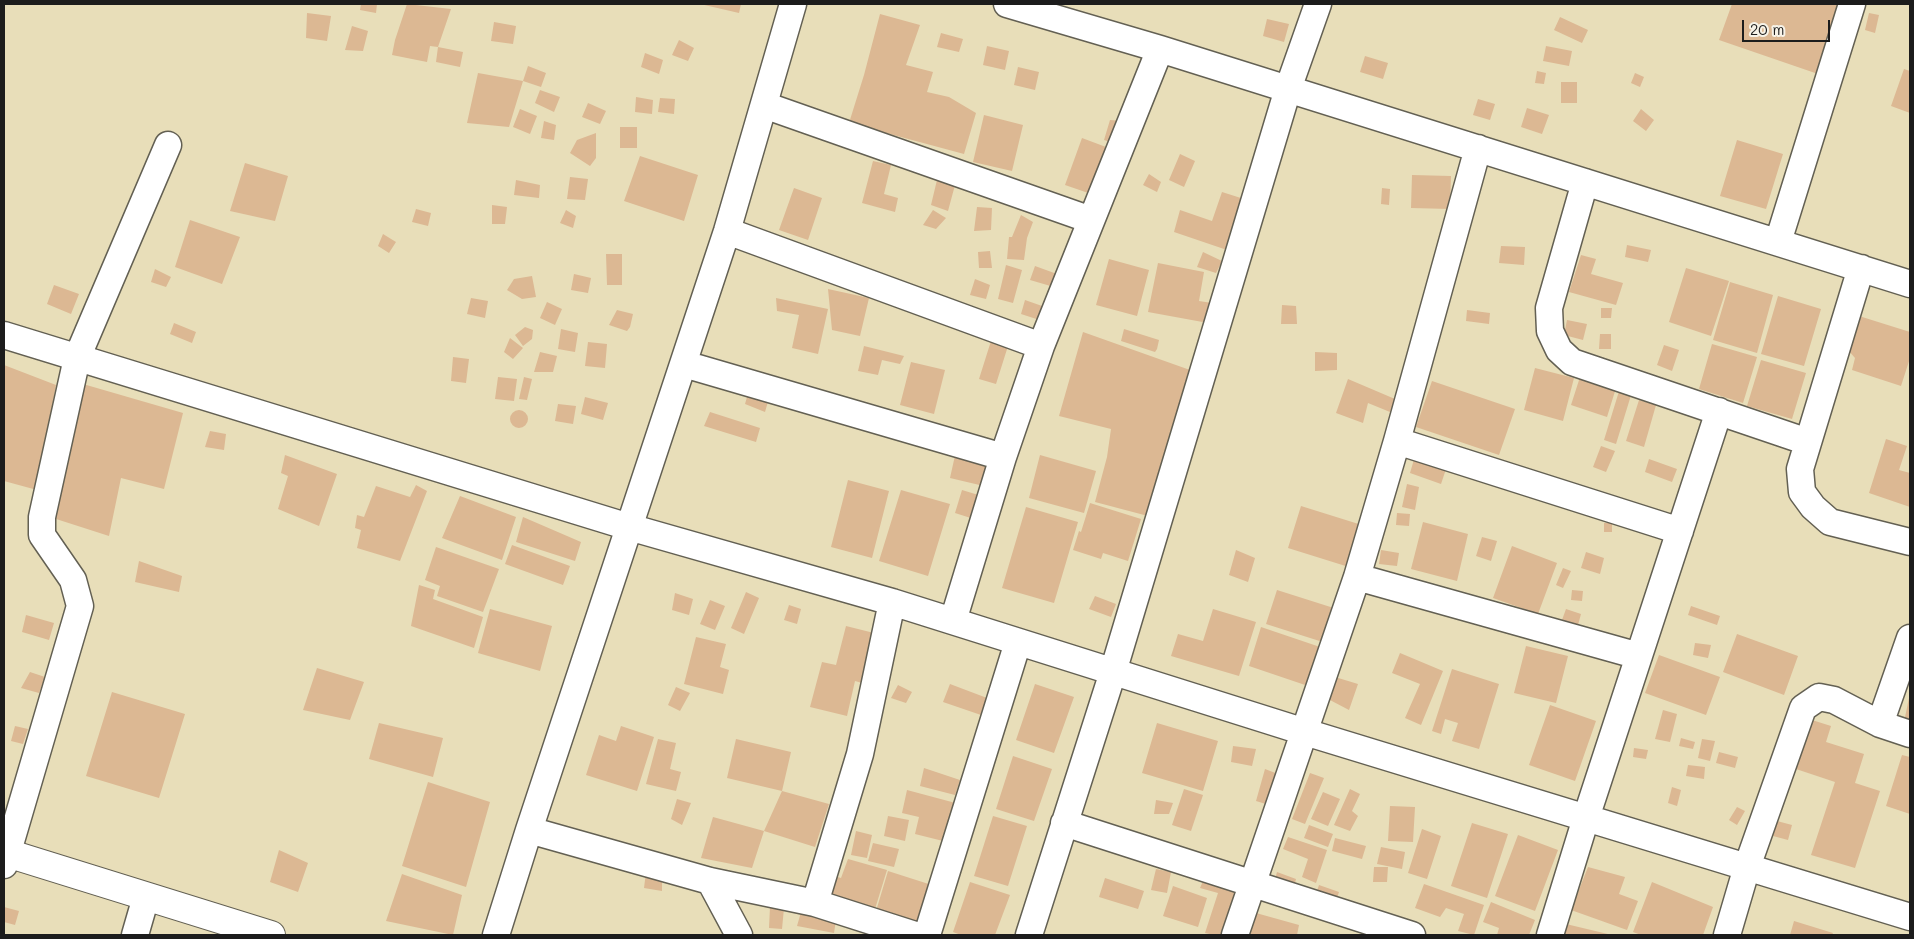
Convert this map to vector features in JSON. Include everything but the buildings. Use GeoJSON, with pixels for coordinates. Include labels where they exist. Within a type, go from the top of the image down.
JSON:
{"type":"FeatureCollection","features":[{"type":"Feature","properties":{"kind":"street"},"geometry":{"type":"LineString","coordinates":[[496,935],[528,830],[727,231],[793,4]]}},
{"type":"Feature","properties":{"kind":"street"},"geometry":{"type":"LineString","coordinates":[[1007,4],[1160,49],[1910,284]]}},
{"type":"Feature","properties":{"kind":"street"},"geometry":{"type":"LineString","coordinates":[[1029,935],[1113,672],[1288,89],[1318,4]]}},
{"type":"Feature","properties":{"kind":"street"},"geometry":{"type":"LineString","coordinates":[[1778,242],[1852,4]]}},
{"type":"Feature","properties":{"kind":"street"},"geometry":{"type":"LineString","coordinates":[[953,621],[1003,457],[1040,346],[1160,49]]}},
{"type":"Feature","properties":{"kind":"street"},"geometry":{"type":"LineString","coordinates":[[764,105],[1091,220]]}},
{"type":"Feature","properties":{"kind":"street"},"geometry":{"type":"LineString","coordinates":[[168,145],[76,358],[42,517],[42,535],[73,580],[80,606],[5,857],[271,935]]}},
{"type":"Feature","properties":{"kind":"street"},"geometry":{"type":"LineString","coordinates":[[1235,935],[1251,883],[1305,732],[1357,577],[1397,441],[1478,148]]}},
{"type":"Feature","properties":{"kind":"street"},"geometry":{"type":"LineString","coordinates":[[1585,182],[1549,308],[1550,331],[1559,350],[1572,362],[1808,442]]}},
{"type":"Feature","properties":{"kind":"street"},"geometry":{"type":"LineString","coordinates":[[727,231],[1040,346]]}},
{"type":"Feature","properties":{"kind":"street"},"geometry":{"type":"LineString","coordinates":[[1861,268],[1800,469],[1802,492],[1813,507],[1830,522],[1910,542]]}},
{"type":"Feature","properties":{"kind":"street"},"geometry":{"type":"LineString","coordinates":[[4,335],[629,527],[892,602],[1305,732],[1910,917]]}},
{"type":"Feature","properties":{"kind":"street"},"geometry":{"type":"LineString","coordinates":[[684,364],[1003,457]]}},
{"type":"Feature","properties":{"kind":"street"},"geometry":{"type":"LineString","coordinates":[[1550,935],[1586,818],[1719,411]]}},
{"type":"Feature","properties":{"kind":"street"},"geometry":{"type":"LineString","coordinates":[[1397,441],[1680,531]]}},
{"type":"Feature","properties":{"kind":"street"},"geometry":{"type":"LineString","coordinates":[[1357,577],[1639,656]]}},
{"type":"Feature","properties":{"kind":"street"},"geometry":{"type":"LineString","coordinates":[[815,903],[860,754],[892,602]]}},
{"type":"Feature","properties":{"kind":"street"},"geometry":{"type":"LineString","coordinates":[[1880,724],[1910,638]]}},
{"type":"Feature","properties":{"kind":"street"},"geometry":{"type":"LineString","coordinates":[[927,935],[1018,642]]}},
{"type":"Feature","properties":{"kind":"street"},"geometry":{"type":"LineString","coordinates":[[1727,935],[1747,868],[1803,708],[1819,697],[1834,700],[1880,724],[1910,734]]}},
{"type":"Feature","properties":{"kind":"street"},"geometry":{"type":"LineString","coordinates":[[1064,823],[1412,935]]}},
{"type":"Feature","properties":{"kind":"street"},"geometry":{"type":"LineString","coordinates":[[528,830],[710,881],[815,903],[915,935]]}},
{"type":"Feature","properties":{"kind":"street"},"geometry":{"type":"LineString","coordinates":[[710,881],[739,935]]}},
{"type":"Feature","properties":{"kind":"street"},"geometry":{"type":"LineString","coordinates":[[135,935],[146,897]]}}]}
